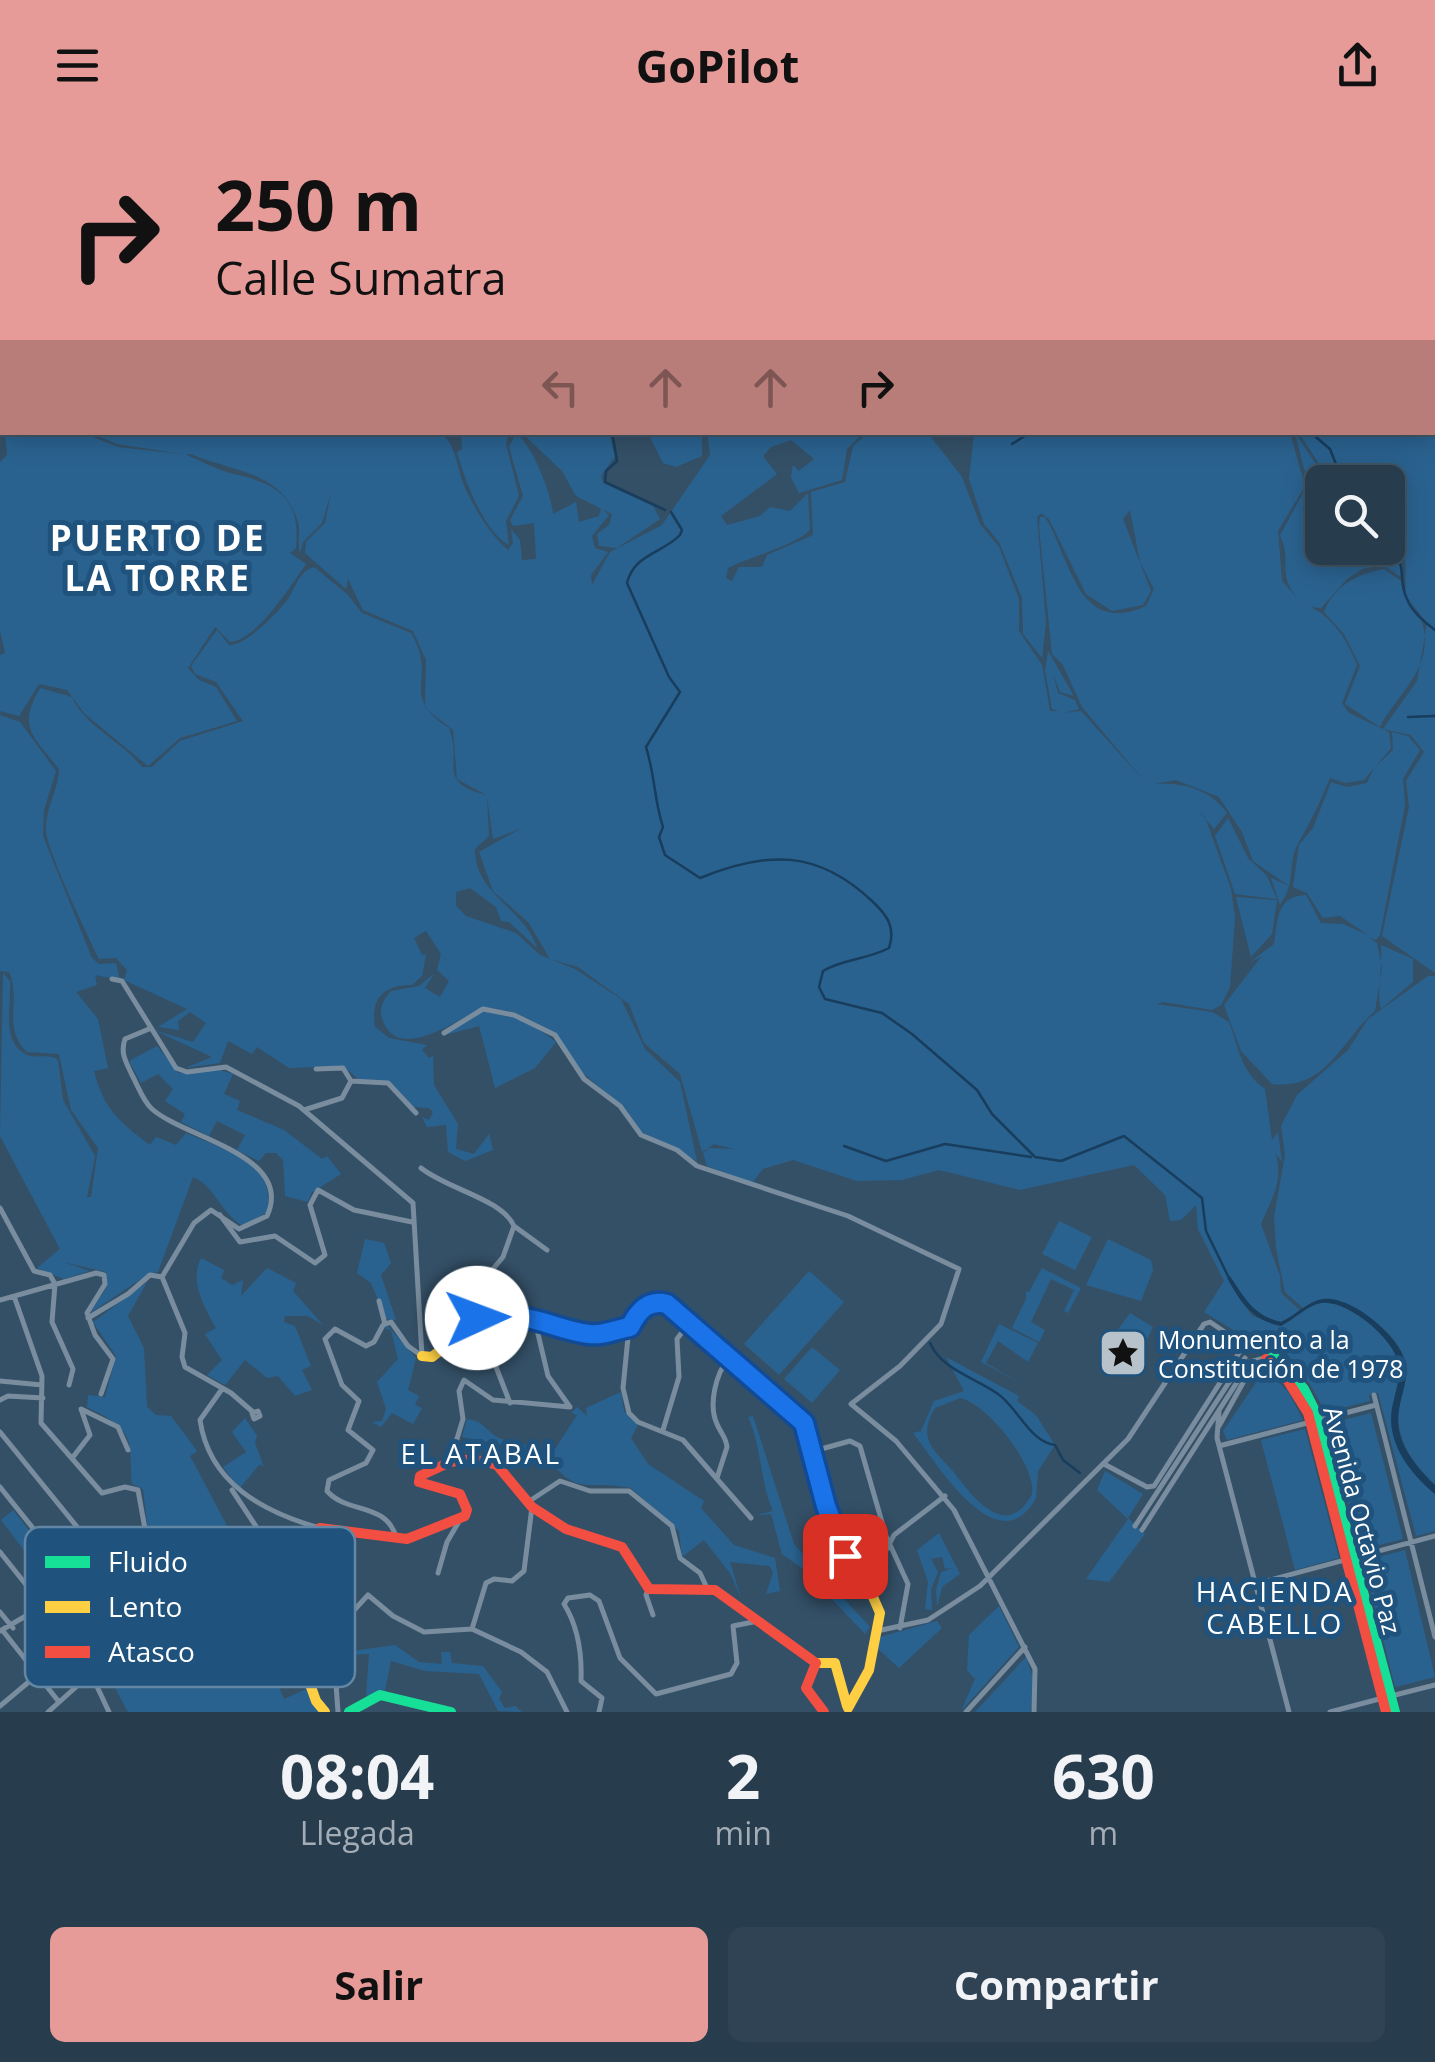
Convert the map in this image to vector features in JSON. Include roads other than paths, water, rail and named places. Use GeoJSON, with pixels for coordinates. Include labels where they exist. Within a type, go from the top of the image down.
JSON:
{"type":"FeatureCollection","features":[{"type":"Feature","properties":{"kind":"main road"},"geometry":{"type":"LineString","coordinates":[[422,1356],[432,1357],[451,1339],[498,1317],[534,1317],[590,1334],[630,1327],[640,1311],[653,1302],[667,1304],[804,1423],[839,1547],[863,1574],[880,1613],[870,1670],[848,1710]]}},
{"type":"Feature","properties":{"kind":"main road","name":"Avenida Octavio Paz"},"geometry":{"type":"LineString","coordinates":[[1257,1359],[1304,1389],[1387,1697],[1395,1712]]}},
{"type":"Feature","properties":{"kind":"main road"},"geometry":{"type":"LineString","coordinates":[[355,1532],[407,1539],[461,1518],[467,1510],[460,1494],[418,1482],[425,1472],[450,1462],[472,1459],[497,1465],[530,1505],[566,1529],[622,1547],[649,1589],[707,1588],[726,1595],[816,1662],[835,1664],[848,1710]]}},
{"type":"Feature","properties":{"kind":"main road"},"geometry":{"type":"LineString","coordinates":[[816,1662],[806,1688],[824,1712]]}},
{"type":"Feature","properties":{"kind":"main road"},"geometry":{"type":"LineString","coordinates":[[311,1687],[325,1712]]}},
{"type":"Feature","properties":{"kind":"main road"},"geometry":{"type":"LineString","coordinates":[[842,1690],[856,1691]]}},
{"type":"Feature","properties":{"kind":"main road"},"geometry":{"type":"LineString","coordinates":[[348,1712],[380,1694],[445,1710]]}},
{"type":"Feature","properties":{"kind":"main road","name":"Avenida Octavio Paz"},"geometry":{"type":"LineString","coordinates":[[1386,1712],[1387,1697]]}},
{"type":"Feature","properties":{"kind":"street"},"geometry":{"type":"LineString","coordinates":[[112,979],[122,981],[176,1068],[187,1072],[226,1068],[304,1110],[412,1203],[422,1356]]}},
{"type":"Feature","properties":{"kind":"street"},"geometry":{"type":"LineString","coordinates":[[444,1033],[482,1009],[540,1024],[554,1034],[596,1092],[620,1106],[640,1135],[678,1150],[697,1166],[848,1216],[959,1270],[941,1324],[900,1366],[851,1404],[884,1429],[944,1496],[1026,1647],[1037,1680],[1034,1712]]}},
{"type":"Feature","properties":{"kind":"street"},"geometry":{"type":"LineString","coordinates":[[149,1030],[124,1038],[122,1052],[147,1103],[165,1118],[248,1158],[265,1176],[271,1203],[267,1216],[239,1229],[211,1210],[194,1223],[162,1277]]}},
{"type":"Feature","properties":{"kind":"street"},"geometry":{"type":"LineString","coordinates":[[316,1069],[343,1068],[351,1081]]}},
{"type":"Feature","properties":{"kind":"street"},"geometry":{"type":"LineString","coordinates":[[304,1110],[342,1098],[351,1081]]}},
{"type":"Feature","properties":{"kind":"street"},"geometry":{"type":"LineString","coordinates":[[351,1081],[388,1083],[416,1113]]}},
{"type":"Feature","properties":{"kind":"street"},"geometry":{"type":"LineString","coordinates":[[422,1168],[458,1192],[504,1211],[514,1226],[547,1250]]}},
{"type":"Feature","properties":{"kind":"street"},"geometry":{"type":"LineString","coordinates":[[219,1212],[240,1242],[274,1236],[315,1263],[325,1256],[310,1204],[318,1190],[354,1210],[412,1222]]}},
{"type":"Feature","properties":{"kind":"street"},"geometry":{"type":"LineString","coordinates":[[0,1208],[34,1271],[50,1275],[56,1284],[52,1322],[73,1369],[69,1385]]}},
{"type":"Feature","properties":{"kind":"street"},"geometry":{"type":"LineString","coordinates":[[510,1403],[479,1324],[476,1288],[503,1257],[514,1226]]}},
{"type":"Feature","properties":{"kind":"street"},"geometry":{"type":"LineString","coordinates":[[0,1300],[104,1274],[105,1284],[88,1307],[88,1318],[113,1358],[101,1394]]}},
{"type":"Feature","properties":{"kind":"street"},"geometry":{"type":"LineString","coordinates":[[88,1318],[128,1294],[150,1275],[162,1277]]}},
{"type":"Feature","properties":{"kind":"street"},"geometry":{"type":"LineString","coordinates":[[162,1277],[186,1333],[183,1363],[253,1412]]}},
{"type":"Feature","properties":{"kind":"street"},"geometry":{"type":"LineString","coordinates":[[14,1296],[42,1385],[41,1423],[102,1493],[126,1487],[138,1490],[145,1527]]}},
{"type":"Feature","properties":{"kind":"street"},"geometry":{"type":"LineString","coordinates":[[379,1301],[385,1324],[374,1342],[366,1346],[342,1331],[326,1334],[325,1349],[338,1378],[360,1401],[348,1430],[370,1444],[373,1454],[366,1463],[332,1478],[326,1486],[336,1500],[388,1520],[396,1537]]}},
{"type":"Feature","properties":{"kind":"street"},"geometry":{"type":"LineString","coordinates":[[450,1462],[463,1419],[461,1382],[469,1379],[493,1400],[570,1407],[548,1376],[534,1317]]}},
{"type":"Feature","properties":{"kind":"street"},"geometry":{"type":"LineString","coordinates":[[877,1632],[900,1629],[950,1610],[989,1578],[1128,1439],[1204,1324],[1210,1322],[1257,1359]]}},
{"type":"Feature","properties":{"kind":"street"},"geometry":{"type":"LineString","coordinates":[[385,1324],[396,1324],[408,1346],[422,1356]]}},
{"type":"Feature","properties":{"kind":"street"},"geometry":{"type":"LineString","coordinates":[[663,1430],[680,1377],[676,1339],[689,1324]]}},
{"type":"Feature","properties":{"kind":"street"},"geometry":{"type":"LineString","coordinates":[[630,1327],[624,1400],[638,1422],[683,1440],[751,1518]]}},
{"type":"Feature","properties":{"kind":"street"},"geometry":{"type":"LineString","coordinates":[[1100,1465],[1112,1464],[1147,1487],[1154,1486],[1244,1347],[1260,1338],[1257,1359],[1217,1434]]}},
{"type":"Feature","properties":{"kind":"street"},"geometry":{"type":"LineString","coordinates":[[717,1478],[727,1448],[715,1416],[716,1387],[718,1372],[728,1358]]}},
{"type":"Feature","properties":{"kind":"street"},"geometry":{"type":"LineString","coordinates":[[1257,1359],[1138,1528],[1219,1411],[1257,1359]]}},
{"type":"Feature","properties":{"kind":"street"},"geometry":{"type":"LineString","coordinates":[[0,1381],[42,1385]]}},
{"type":"Feature","properties":{"kind":"street"},"geometry":{"type":"LineString","coordinates":[[222,1389],[200,1420],[206,1444],[256,1527]]}},
{"type":"Feature","properties":{"kind":"street"},"geometry":{"type":"LineString","coordinates":[[1374,1395],[1435,1638]]}},
{"type":"Feature","properties":{"kind":"street"},"geometry":{"type":"LineString","coordinates":[[0,1400],[8,1396],[43,1398]]}},
{"type":"Feature","properties":{"kind":"street"},"geometry":{"type":"LineString","coordinates":[[1219,1446],[1376,1405]]}},
{"type":"Feature","properties":{"kind":"street"},"geometry":{"type":"LineString","coordinates":[[73,1458],[90,1435],[80,1409],[118,1427],[128,1450]]}},
{"type":"Feature","properties":{"kind":"street"},"geometry":{"type":"LineString","coordinates":[[1219,1411],[1219,1446],[1289,1712]]}},
{"type":"Feature","properties":{"kind":"street"},"geometry":{"type":"LineString","coordinates":[[0,1432],[77,1527]]}},
{"type":"Feature","properties":{"kind":"street"},"geometry":{"type":"LineString","coordinates":[[814,1451],[857,1443],[908,1592],[900,1629]]}},
{"type":"Feature","properties":{"kind":"street"},"geometry":{"type":"LineString","coordinates":[[1112,1464],[1113,1454]]}},
{"type":"Feature","properties":{"kind":"street"},"geometry":{"type":"LineString","coordinates":[[472,1629],[486,1583],[494,1579],[512,1581],[524,1572],[530,1505],[560,1481],[590,1491],[629,1491],[672,1526],[680,1558],[700,1572],[707,1588]]}},
{"type":"Feature","properties":{"kind":"street"},"geometry":{"type":"LineString","coordinates":[[0,1487],[31,1527]]}},
{"type":"Feature","properties":{"kind":"street"},"geometry":{"type":"LineString","coordinates":[[230,1487],[306,1527]]}},
{"type":"Feature","properties":{"kind":"street"},"geometry":{"type":"LineString","coordinates":[[863,1574],[883,1556],[889,1541],[944,1496]]}},
{"type":"Feature","properties":{"kind":"street"},"geometry":{"type":"LineString","coordinates":[[438,1573],[447,1542],[461,1518]]}},
{"type":"Feature","properties":{"kind":"street"},"geometry":{"type":"LineString","coordinates":[[441,1526],[447,1542]]}},
{"type":"Feature","properties":{"kind":"street"},"geometry":{"type":"LineString","coordinates":[[1255,1584],[1435,1536]]}},
{"type":"Feature","properties":{"kind":"street"},"geometry":{"type":"LineString","coordinates":[[0,1552],[25,1583]]}},
{"type":"Feature","properties":{"kind":"street"},"geometry":{"type":"LineString","coordinates":[[649,1589],[646,1595],[653,1615]]}},
{"type":"Feature","properties":{"kind":"street"},"geometry":{"type":"LineString","coordinates":[[355,1614],[364,1595],[424,1632],[472,1629],[541,1666],[567,1712]]}},
{"type":"Feature","properties":{"kind":"street"},"geometry":{"type":"LineString","coordinates":[[599,1712],[602,1698],[581,1682],[584,1662],[576,1644],[576,1623],[564,1604],[568,1598],[590,1596],[599,1601],[620,1658],[656,1694],[730,1674],[737,1660],[733,1626],[760,1620]]}},
{"type":"Feature","properties":{"kind":"street"},"geometry":{"type":"LineString","coordinates":[[0,1612],[13,1628]]}},
{"type":"Feature","properties":{"kind":"street"},"geometry":{"type":"LineString","coordinates":[[25,1619],[1,1631],[25,1661]]}},
{"type":"Feature","properties":{"kind":"street"},"geometry":{"type":"LineString","coordinates":[[965,1711],[1026,1647]]}},
{"type":"Feature","properties":{"kind":"street"},"geometry":{"type":"LineString","coordinates":[[1330,1712],[1435,1684]]}},
{"type":"Feature","properties":{"kind":"street"},"geometry":{"type":"LineString","coordinates":[[2,1709],[25,1686]]}},
{"type":"Feature","properties":{"kind":"street"},"geometry":{"type":"LineString","coordinates":[[46,1687],[59,1702]]}},
{"type":"Feature","properties":{"kind":"street"},"geometry":{"type":"LineString","coordinates":[[48,1712],[76,1687]]}},
{"type":"Feature","properties":{"kind":"street"},"geometry":{"type":"LineString","coordinates":[[98,1687],[109,1712]]}},
{"type":"Feature","properties":{"kind":"street"},"geometry":{"type":"LineString","coordinates":[[336,1687],[338,1712]]}},
{"type":"Feature","properties":{"kind":"waterway"},"geometry":{"type":"LineString","coordinates":[[613,435],[617,461],[606,471],[605,482],[665,510]]}},
{"type":"Feature","properties":{"kind":"waterway"},"geometry":{"type":"LineString","coordinates":[[1012,444],[1026,435]]}},
{"type":"Feature","properties":{"kind":"waterway"},"geometry":{"type":"LineString","coordinates":[[1314,435],[1330,449],[1336,465]]}},
{"type":"Feature","properties":{"kind":"waterway"},"geometry":{"type":"LineString","coordinates":[[671,512],[682,530],[680,535],[642,560],[627,583],[669,677],[680,692],[646,747],[665,855],[700,878],[747,863],[791,860],[811,864],[852,884],[886,916],[891,941],[889,948],[880,952],[823,971],[819,987],[825,999],[882,1013],[912,1034],[977,1090],[992,1114],[1035,1157],[1061,1161],[1124,1136],[1202,1198],[1206,1231],[1228,1276]]}},
{"type":"Feature","properties":{"kind":"waterway"},"geometry":{"type":"LineString","coordinates":[[1401,565],[1409,604],[1435,630]]}},
{"type":"Feature","properties":{"kind":"waterway"},"geometry":{"type":"LineString","coordinates":[[1408,717],[1435,716]]}},
{"type":"Feature","properties":{"kind":"waterway"},"geometry":{"type":"LineString","coordinates":[[844,1146],[886,1161],[945,1144],[1031,1157]]}},
{"type":"Feature","properties":{"kind":"waterway"},"geometry":{"type":"LineString","coordinates":[[930,1343],[950,1367],[1005,1400],[1031,1431],[1055,1445],[1063,1460],[1080,1473]]}},
{"type":"Feature","properties":{"kind":"place","name":"Monumento a la Constitución de 1978"},"geometry":{"type":"Point","coordinates":[1123,1353]}},
{"type":"Feature","properties":{"kind":"district","name":"PUERTO DE LA TORRE"},"geometry":{"type":"Point","coordinates":[158,557]}},
{"type":"Feature","properties":{"kind":"district","name":"EL ATABAL"},"geometry":{"type":"Point","coordinates":[481,1453]}},
{"type":"Feature","properties":{"kind":"district","name":"HACIENDA CABELLO"},"geometry":{"type":"Point","coordinates":[1275,1607]}}]}
